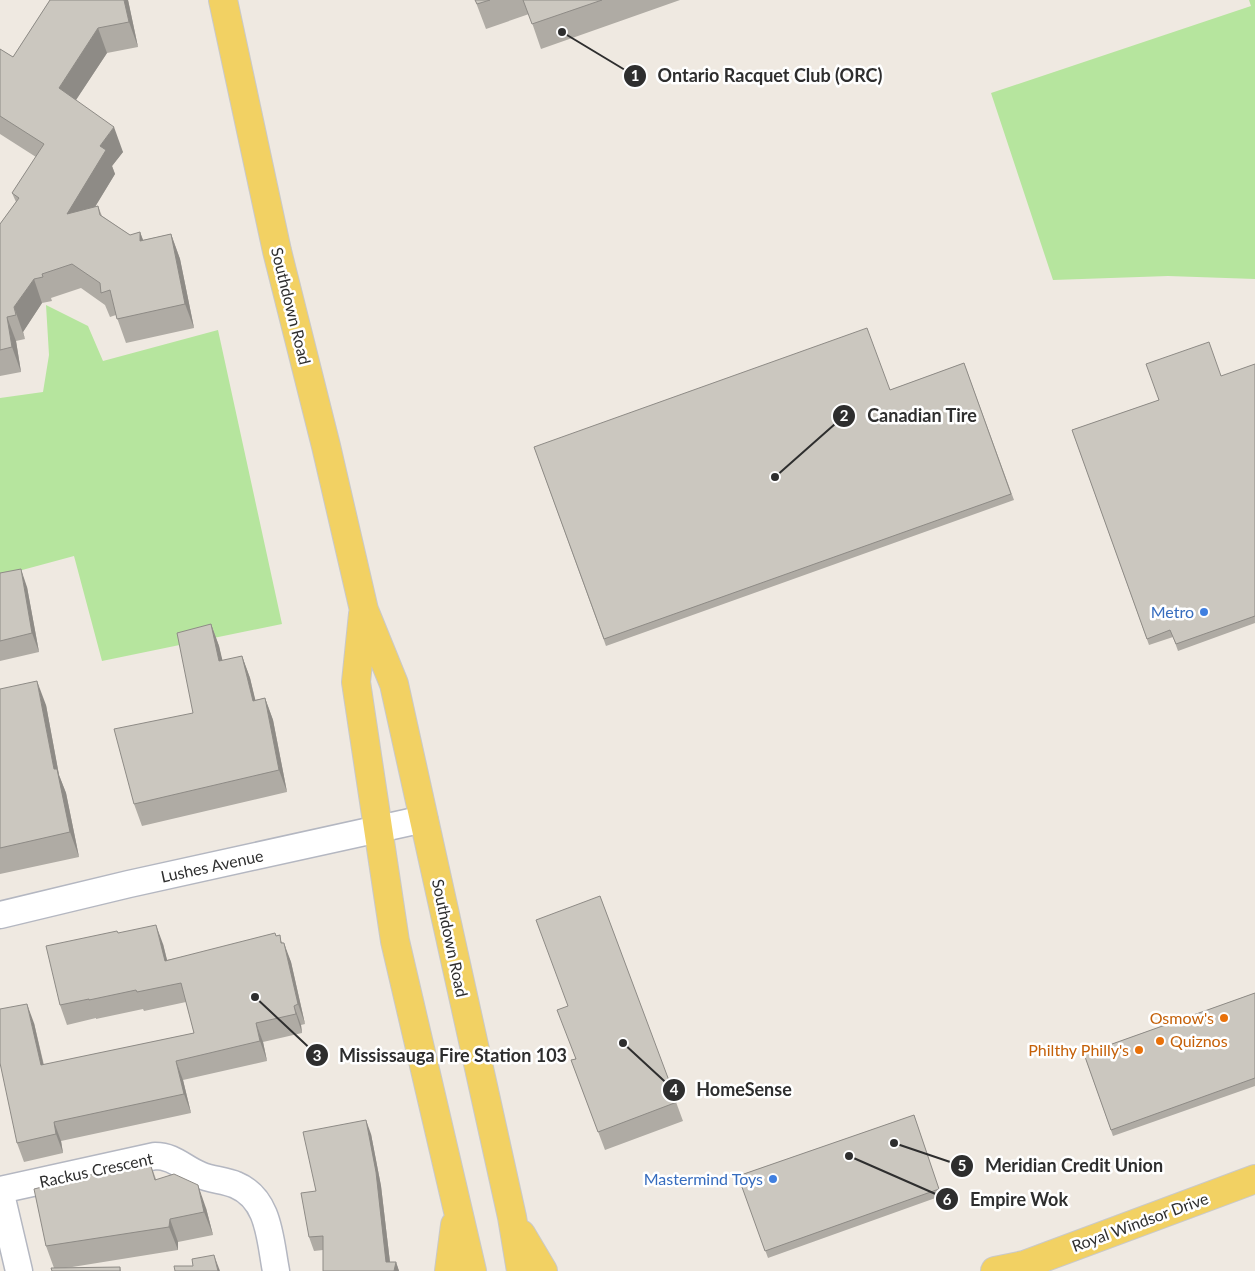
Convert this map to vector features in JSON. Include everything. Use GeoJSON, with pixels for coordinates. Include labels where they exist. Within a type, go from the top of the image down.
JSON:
{"type":"FeatureCollection","features":[{"type":"Feature","properties":{"kind":"main road","name":"Southdown Road"},"geometry":{"type":"LineString","coordinates":[[223,0],[277,252],[326,446],[364,610],[394,684],[512,1217],[521,1271]]}},
{"type":"Feature","properties":{"kind":"main road","name":"Southdown Road"},"geometry":{"type":"LineString","coordinates":[[364,610],[356,682],[395,941],[472,1271]]}},
{"type":"Feature","properties":{"kind":"main road","name":"Royal Windsor Drive"},"geometry":{"type":"LineString","coordinates":[[994,1271],[1020,1268],[1255,1179]]}},
{"type":"Feature","properties":{"kind":"main road"},"geometry":{"type":"LineString","coordinates":[[449,1271],[458,1208]]}},
{"type":"Feature","properties":{"kind":"main road"},"geometry":{"type":"LineString","coordinates":[[512,1217],[543,1271]]}},
{"type":"Feature","properties":{"kind":"street","name":"Lushes Avenue"},"geometry":{"type":"LineString","coordinates":[[0,915],[424,819]]}},
{"type":"Feature","properties":{"kind":"street","name":"Rackus Crescent"},"geometry":{"type":"LineString","coordinates":[[0,1190],[155,1156],[171,1158],[201,1176],[239,1186],[253,1196],[264,1212],[276,1271]]}},
{"type":"Feature","properties":{"kind":"street"},"geometry":{"type":"LineString","coordinates":[[0,1190],[19,1271]]}},
{"type":"Feature","properties":{"kind":"green space"},"geometry":{"type":"Polygon","coordinates":[[[1249,0],[1255,0],[1255,279],[1168,276],[1053,280],[991,93],[1251,6],[1249,0]]]}},
{"type":"Feature","properties":{"kind":"green space"},"geometry":{"type":"Polygon","coordinates":[[[46,305],[88,326],[103,361],[218,330],[282,624],[102,661],[74,556],[0,576],[0,398],[43,392],[49,355],[46,305]]]}},
{"type":"Feature","properties":{"kind":"building"},"geometry":{"type":"Polygon","coordinates":[[[50,0],[124,0],[129,22],[98,28],[59,88],[114,127],[100,146],[106,150],[67,214],[98,206],[100,215],[130,235],[140,232],[140,241],[171,234],[185,304],[117,319],[110,290],[101,293],[100,283],[72,264],[42,274],[43,277],[34,279],[14,307],[16,315],[7,317],[12,347],[0,350],[0,224],[19,198],[12,193],[44,144],[0,116],[0,49],[13,57],[50,0]]]}},
{"type":"Feature","properties":{"kind":"building"},"geometry":{"type":"Polygon","coordinates":[[[475,0],[490,0],[477,4],[475,0]]]}},
{"type":"Feature","properties":{"kind":"building"},"geometry":{"type":"Polygon","coordinates":[[[523,0],[602,0],[532,24],[523,0]]]}},
{"type":"Feature","properties":{"kind":"building"},"geometry":{"type":"Polygon","coordinates":[[[867,328],[890,390],[964,363],[1011,494],[604,639],[534,447],[867,328]]]}},
{"type":"Feature","properties":{"kind":"building"},"geometry":{"type":"Polygon","coordinates":[[[1209,342],[1221,376],[1255,364],[1255,616],[1176,644],[1170,630],[1147,639],[1072,430],[1159,400],[1146,364],[1209,342]]]}},
{"type":"Feature","properties":{"kind":"building"},"geometry":{"type":"Polygon","coordinates":[[[21,569],[32,633],[0,641],[0,573],[21,569]]]}},
{"type":"Feature","properties":{"kind":"building"},"geometry":{"type":"Polygon","coordinates":[[[211,624],[219,661],[242,656],[253,701],[265,698],[279,770],[134,804],[114,729],[193,713],[177,633],[211,624]]]}},
{"type":"Feature","properties":{"kind":"building"},"geometry":{"type":"Polygon","coordinates":[[[37,681],[54,769],[57,769],[70,832],[0,848],[0,689],[37,681]]]}},
{"type":"Feature","properties":{"kind":"building"},"geometry":{"type":"Polygon","coordinates":[[[600,896],[677,1102],[598,1132],[571,1060],[576,1059],[557,1010],[568,1006],[536,920],[600,896]]]}},
{"type":"Feature","properties":{"kind":"building"},"geometry":{"type":"Polygon","coordinates":[[[156,925],[165,961],[275,933],[276,936],[280,935],[281,943],[284,943],[298,1004],[294,1006],[296,1014],[256,1023],[260,1041],[176,1061],[184,1094],[54,1122],[56,1134],[17,1143],[0,1063],[0,1009],[27,1004],[41,1065],[194,1033],[181,983],[60,1005],[46,946],[156,925]]]}},
{"type":"Feature","properties":{"kind":"building"},"geometry":{"type":"Polygon","coordinates":[[[1255,993],[1255,1078],[1111,1130],[1084,1054],[1255,993]]]}},
{"type":"Feature","properties":{"kind":"building"},"geometry":{"type":"Polygon","coordinates":[[[914,1115],[939,1189],[765,1251],[738,1176],[914,1115]]]}},
{"type":"Feature","properties":{"kind":"building"},"geometry":{"type":"Polygon","coordinates":[[[366,1120],[376,1172],[386,1262],[396,1262],[394,1271],[323,1271],[323,1236],[309,1237],[301,1193],[316,1191],[303,1132],[366,1120]]]}},
{"type":"Feature","properties":{"kind":"building"},"geometry":{"type":"Polygon","coordinates":[[[150,1163],[155,1180],[174,1174],[198,1185],[204,1212],[170,1219],[169,1227],[46,1246],[34,1189],[98,1173],[150,1163]]]}},
{"type":"Feature","properties":{"kind":"building"},"geometry":{"type":"Polygon","coordinates":[[[214,1255],[218,1271],[175,1271],[174,1266],[193,1266],[192,1259],[214,1255]]]}},
{"type":"Feature","properties":{"kind":"building"},"geometry":{"type":"Polygon","coordinates":[[[120,1267],[120,1271],[52,1271],[51,1268],[120,1267]]]}},
{"type":"Feature","properties":{"kind":"place","name":"Ontario Racquet Club (ORC)"},"geometry":{"type":"Point","coordinates":[562,32]}},
{"type":"Feature","properties":{"kind":"place","name":"Canadian Tire"},"geometry":{"type":"Point","coordinates":[775,477]}},
{"type":"Feature","properties":{"kind":"place","name":"Metro"},"geometry":{"type":"Point","coordinates":[1204,612]}},
{"type":"Feature","properties":{"kind":"place","name":"Mississauga Fire Station 103"},"geometry":{"type":"Point","coordinates":[255,997]}},
{"type":"Feature","properties":{"kind":"place","name":"Osmow's"},"geometry":{"type":"Point","coordinates":[1224,1018]}},
{"type":"Feature","properties":{"kind":"place","name":"Quiznos"},"geometry":{"type":"Point","coordinates":[1160,1041]}},
{"type":"Feature","properties":{"kind":"place","name":"HomeSense"},"geometry":{"type":"Point","coordinates":[623,1043]}},
{"type":"Feature","properties":{"kind":"place","name":"Philthy Philly's"},"geometry":{"type":"Point","coordinates":[1139,1050]}},
{"type":"Feature","properties":{"kind":"place","name":"Meridian Credit Union"},"geometry":{"type":"Point","coordinates":[894,1143]}},
{"type":"Feature","properties":{"kind":"place","name":"Empire Wok"},"geometry":{"type":"Point","coordinates":[849,1156]}},
{"type":"Feature","properties":{"kind":"place","name":"Mastermind Toys"},"geometry":{"type":"Point","coordinates":[773,1179]}}]}
